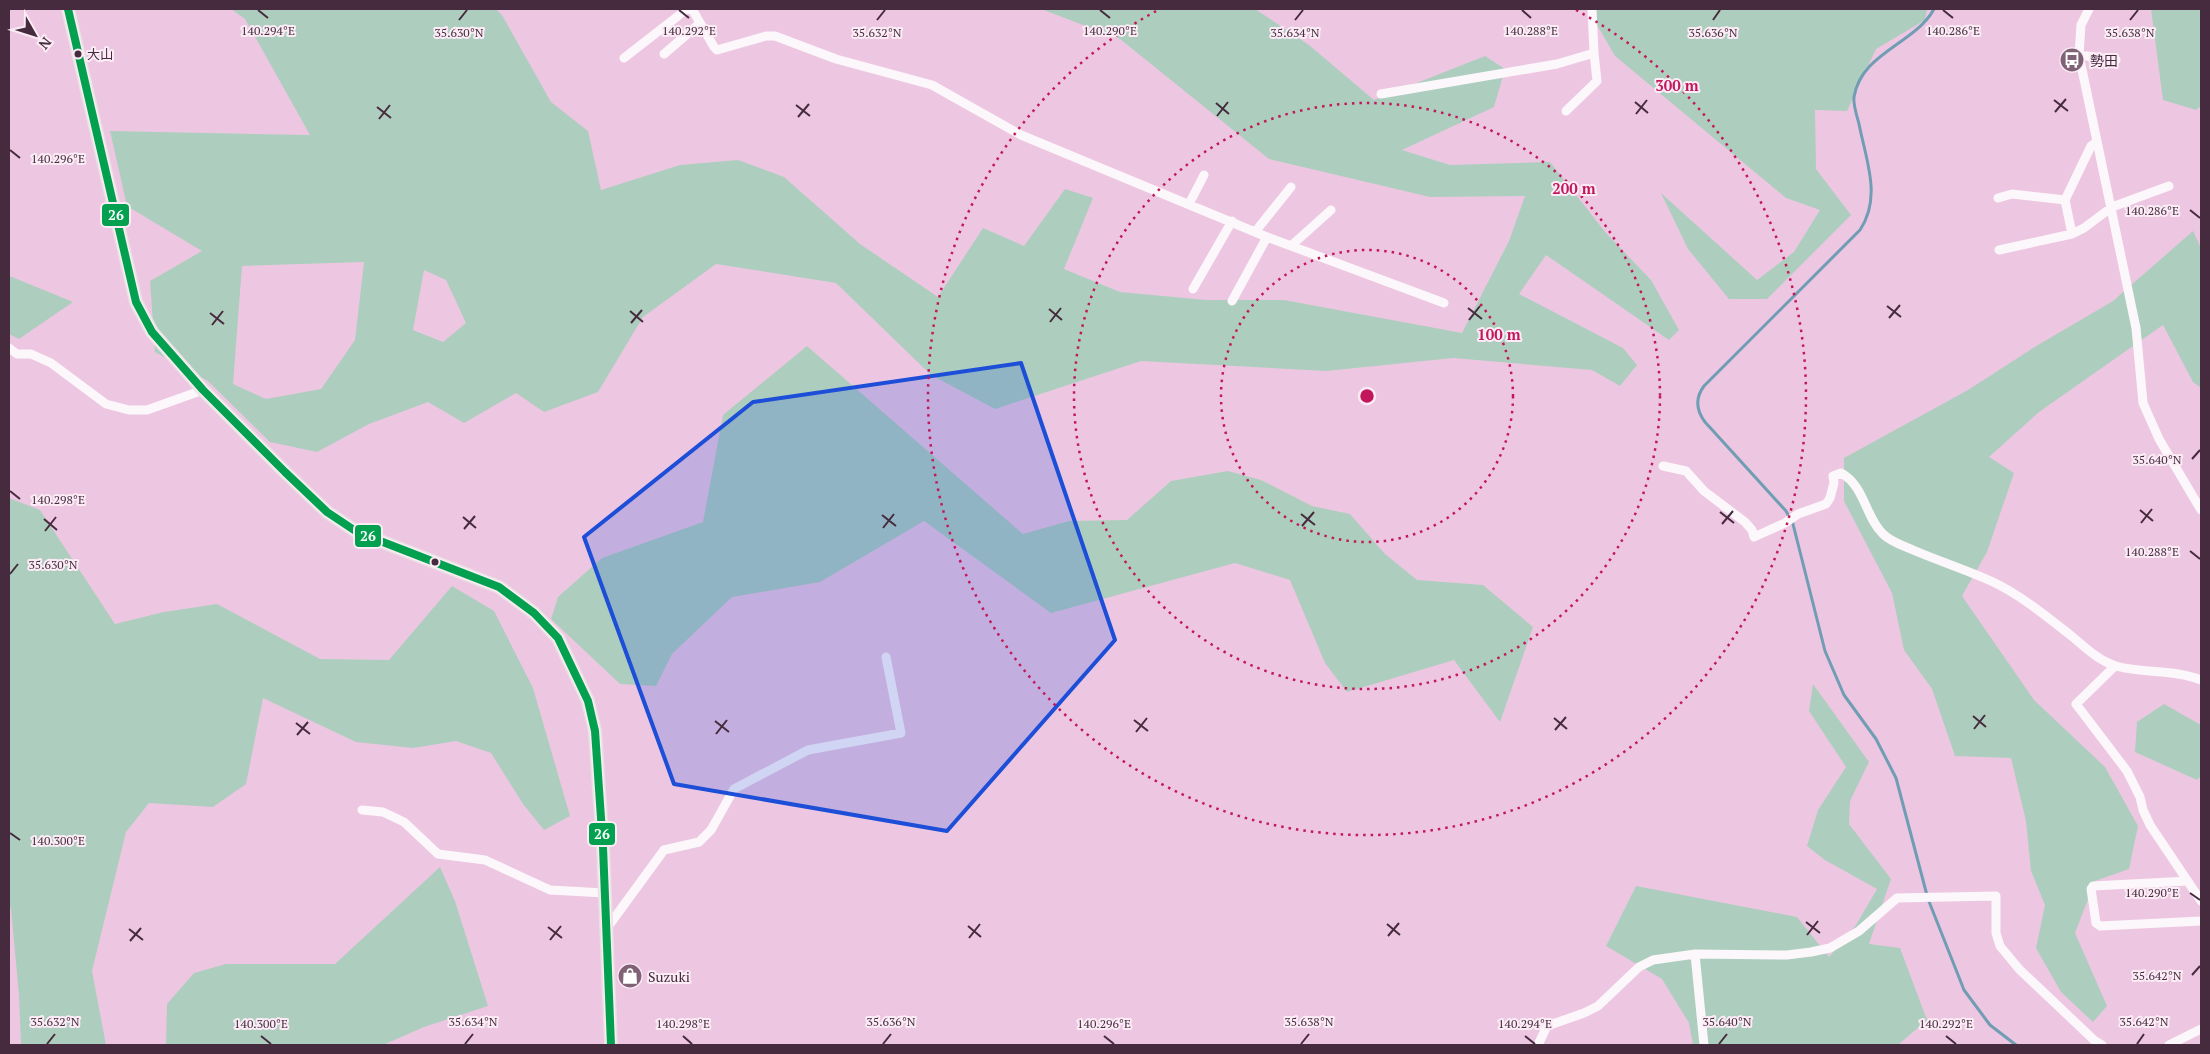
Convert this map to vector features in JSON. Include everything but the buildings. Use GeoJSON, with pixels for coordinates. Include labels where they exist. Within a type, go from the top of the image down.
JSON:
{"type":"FeatureCollection","features":[{"type":"Feature","properties":{"kind":"main road"},"geometry":{"type":"LineString","coordinates":[[68,9],[136,302],[152,332],[203,390],[284,472],[327,512],[357,532],[498,587],[534,613],[558,638],[588,701],[595,731],[607,929],[611,1045]]}},
{"type":"Feature","properties":{"kind":"street"},"geometry":{"type":"LineString","coordinates":[[624,58],[687,9]]}},
{"type":"Feature","properties":{"kind":"street"},"geometry":{"type":"LineString","coordinates":[[692,9],[699,24],[718,50],[766,36],[775,36],[836,60],[932,85],[1022,135],[1267,237],[1444,303]]}},
{"type":"Feature","properties":{"kind":"street"},"geometry":{"type":"LineString","coordinates":[[1566,111],[1597,81],[1592,9]]}},
{"type":"Feature","properties":{"kind":"street"},"geometry":{"type":"LineString","coordinates":[[2088,9],[2081,25],[2079,55],[2136,328],[2143,403],[2159,439],[2201,510]]}},
{"type":"Feature","properties":{"kind":"street"},"geometry":{"type":"LineString","coordinates":[[664,54],[699,24]]}},
{"type":"Feature","properties":{"kind":"street"},"geometry":{"type":"LineString","coordinates":[[1381,94],[1557,64],[1594,52]]}},
{"type":"Feature","properties":{"kind":"street"},"geometry":{"type":"LineString","coordinates":[[2079,55],[2116,60]]}},
{"type":"Feature","properties":{"kind":"street"},"geometry":{"type":"LineString","coordinates":[[2072,234],[2066,200],[2091,146],[2097,142]]}},
{"type":"Feature","properties":{"kind":"street"},"geometry":{"type":"LineString","coordinates":[[1188,204],[1204,176]]}},
{"type":"Feature","properties":{"kind":"street"},"geometry":{"type":"LineString","coordinates":[[1999,250],[2072,234],[2084,228],[2112,208],[2169,186]]}},
{"type":"Feature","properties":{"kind":"street"},"geometry":{"type":"LineString","coordinates":[[1255,232],[1291,187]]}},
{"type":"Feature","properties":{"kind":"street"},"geometry":{"type":"LineString","coordinates":[[1998,198],[2012,194],[2066,200]]}},
{"type":"Feature","properties":{"kind":"street"},"geometry":{"type":"LineString","coordinates":[[1292,245],[1331,210]]}},
{"type":"Feature","properties":{"kind":"street"},"geometry":{"type":"LineString","coordinates":[[1193,289],[1232,221]]}},
{"type":"Feature","properties":{"kind":"street"},"geometry":{"type":"LineString","coordinates":[[1232,301],[1267,237]]}},
{"type":"Feature","properties":{"kind":"street"},"geometry":{"type":"LineString","coordinates":[[9,348],[17,354],[31,354],[50,363],[106,404],[129,410],[147,410],[203,390]]}},
{"type":"Feature","properties":{"kind":"street"},"geometry":{"type":"LineString","coordinates":[[1663,466],[1686,471],[1704,491],[1745,522],[1752,530],[1754,537],[1785,523],[1798,514],[1826,504],[1830,498],[1834,483],[1833,476],[1842,473],[1856,485],[1883,534],[1898,544],[1990,581],[2008,591],[2046,615],[2096,655],[2116,666],[2146,671],[2179,673],[2201,680]]}},
{"type":"Feature","properties":{"kind":"street"},"geometry":{"type":"LineString","coordinates":[[607,929],[664,850],[699,842],[711,830],[734,789],[808,750],[901,733],[886,657]]}},
{"type":"Feature","properties":{"kind":"street"},"geometry":{"type":"LineString","coordinates":[[2116,666],[2076,704],[2127,771],[2140,796],[2143,810],[2150,825],[2201,901]]}},
{"type":"Feature","properties":{"kind":"street"},"geometry":{"type":"LineString","coordinates":[[362,810],[383,812],[404,822],[438,854],[485,860],[550,890],[605,893]]}},
{"type":"Feature","properties":{"kind":"street"},"geometry":{"type":"LineString","coordinates":[[2188,881],[2093,886],[2091,889],[2096,923],[2100,926],[2201,921]]}},
{"type":"Feature","properties":{"kind":"street"},"geometry":{"type":"LineString","coordinates":[[1538,1045],[1547,1026],[1584,1014],[1598,1006],[1639,967],[1653,960],[1696,954],[1787,955],[1811,952],[1830,948],[1859,931],[1897,898],[1996,896],[1996,933],[2000,946],[2019,969],[2095,1041],[2102,1045]]}},
{"type":"Feature","properties":{"kind":"street"},"geometry":{"type":"LineString","coordinates":[[1696,954],[1704,1045]]}},
{"type":"Feature","properties":{"kind":"street"},"geometry":{"type":"LineString","coordinates":[[2169,1045],[2201,1029]]}},
{"type":"Feature","properties":{"kind":"highlighted area"},"geometry":{"type":"Polygon","coordinates":[[[1021,363],[1115,640],[947,831],[674,784],[584,537],[753,402],[1021,363]]]}},
{"type":"Feature","properties":{"kind":"green space"},"geometry":{"type":"Polygon","coordinates":[[[231,9],[496,9],[502,15],[551,102],[588,131],[601,190],[680,165],[738,160],[784,177],[860,244],[938,297],[983,228],[1024,246],[1065,189],[1093,198],[1064,269],[1120,292],[1206,300],[1284,300],[1462,333],[1509,241],[1525,196],[1430,197],[1269,159],[1120,39],[1041,9],[1255,9],[1309,45],[1374,100],[1485,56],[1505,69],[1494,107],[1402,150],[1450,165],[1550,162],[1606,233],[1651,280],[1679,330],[1669,340],[1546,255],[1519,294],[1623,348],[1637,365],[1620,386],[1592,370],[1453,358],[1326,371],[1141,361],[995,409],[931,375],[836,283],[716,264],[643,317],[598,392],[544,412],[516,393],[464,423],[428,402],[369,424],[317,452],[270,442],[208,381],[155,352],[150,281],[202,251],[127,206],[110,131],[310,135],[245,19],[231,9]],[[364,262],[242,266],[233,384],[266,399],[321,389],[355,340],[364,262]],[[424,270],[413,330],[443,342],[466,323],[446,280],[424,270]]]}},
{"type":"Feature","properties":{"kind":"green space"},"geometry":{"type":"Polygon","coordinates":[[[1596,9],[1927,9],[1925,20],[1876,49],[1847,111],[1815,110],[1816,169],[1851,215],[1767,299],[1729,299],[1688,249],[1661,193],[1757,280],[1794,252],[1820,210],[1786,198],[1615,56],[1596,23],[1596,9]]]}},
{"type":"Feature","properties":{"kind":"green space"},"geometry":{"type":"Polygon","coordinates":[[[2151,9],[2201,9],[2201,106],[2196,110],[2163,100],[2151,9]]]}},
{"type":"Feature","properties":{"kind":"green space"},"geometry":{"type":"Polygon","coordinates":[[[2193,231],[2201,248],[2201,388],[2193,382],[2163,325],[2039,412],[1989,457],[2014,473],[1987,552],[1962,596],[2034,700],[2105,767],[2138,826],[2129,869],[2095,881],[2075,933],[2107,1006],[2093,1022],[2061,992],[2036,948],[2045,905],[2031,871],[2026,821],[2011,758],[1955,756],[1932,689],[1904,650],[1892,593],[1844,501],[1844,458],[1968,390],[2038,345],[2113,301],[2193,231]]]}},
{"type":"Feature","properties":{"kind":"green space"},"geometry":{"type":"Polygon","coordinates":[[[9,276],[73,302],[19,339],[9,334],[9,276]]]}},
{"type":"Feature","properties":{"kind":"green space"},"geometry":{"type":"Polygon","coordinates":[[[807,346],[1023,534],[1069,521],[1127,520],[1171,481],[1228,471],[1261,480],[1312,506],[1350,514],[1385,554],[1417,580],[1483,585],[1533,627],[1500,722],[1454,660],[1347,692],[1325,663],[1290,580],[1235,563],[1051,613],[924,521],[820,582],[732,597],[672,654],[656,686],[620,684],[551,619],[558,597],[602,558],[703,522],[723,415],[807,346]]]}},
{"type":"Feature","properties":{"kind":"green space"},"geometry":{"type":"Polygon","coordinates":[[[9,498],[40,510],[115,624],[164,612],[217,604],[320,659],[389,660],[452,586],[494,611],[533,688],[570,816],[544,830],[523,804],[491,753],[456,741],[413,748],[356,742],[263,698],[246,784],[213,807],[149,803],[126,832],[92,971],[106,1045],[21,1045],[19,995],[11,909],[9,905],[9,498]]]}},
{"type":"Feature","properties":{"kind":"green space"},"geometry":{"type":"Polygon","coordinates":[[[1813,684],[1869,762],[1850,801],[1849,824],[1891,879],[1869,944],[1900,948],[1927,1020],[1898,1045],[1693,1045],[1689,1023],[1662,979],[1606,946],[1636,886],[1797,917],[1829,957],[1856,925],[1877,889],[1825,860],[1807,846],[1818,810],[1846,767],[1809,711],[1813,684]]]}},
{"type":"Feature","properties":{"kind":"green space"},"geometry":{"type":"Polygon","coordinates":[[[2164,704],[2201,725],[2201,776],[2197,780],[2135,752],[2137,722],[2164,704]]]}},
{"type":"Feature","properties":{"kind":"green space"},"geometry":{"type":"Polygon","coordinates":[[[440,867],[455,901],[488,1006],[424,1027],[383,1045],[166,1045],[167,1004],[194,973],[226,964],[335,964],[440,867]]]}},
{"type":"Feature","properties":{"kind":"waterway"},"geometry":{"type":"LineString","coordinates":[[1934,9],[1914,31],[1877,59],[1859,82],[1854,103],[1868,165],[1871,191],[1867,217],[1860,230],[1704,386],[1699,395],[1698,408],[1705,422],[1786,511],[1793,524],[1825,651],[1844,695],[1876,739],[1896,778],[1928,899],[1964,990],[1990,1025],[2016,1045]]}},
{"type":"Feature","properties":{"kind":"transit line","name":"26"},"geometry":{"type":"LineString","coordinates":[[68,9],[136,302],[152,332],[203,390],[327,512],[357,532],[499,587],[534,613],[558,638],[588,701],[595,731],[603,847],[611,1045]]}},
{"type":"Feature","properties":{"kind":"place","name":"大山"},"geometry":{"type":"Point","coordinates":[78,54]}},
{"type":"Feature","properties":{"kind":"place","name":"勢田"},"geometry":{"type":"Point","coordinates":[2072,60]}},
{"type":"Feature","properties":{"kind":"place","name":"Suzuki"},"geometry":{"type":"Point","coordinates":[630,976]}}]}
